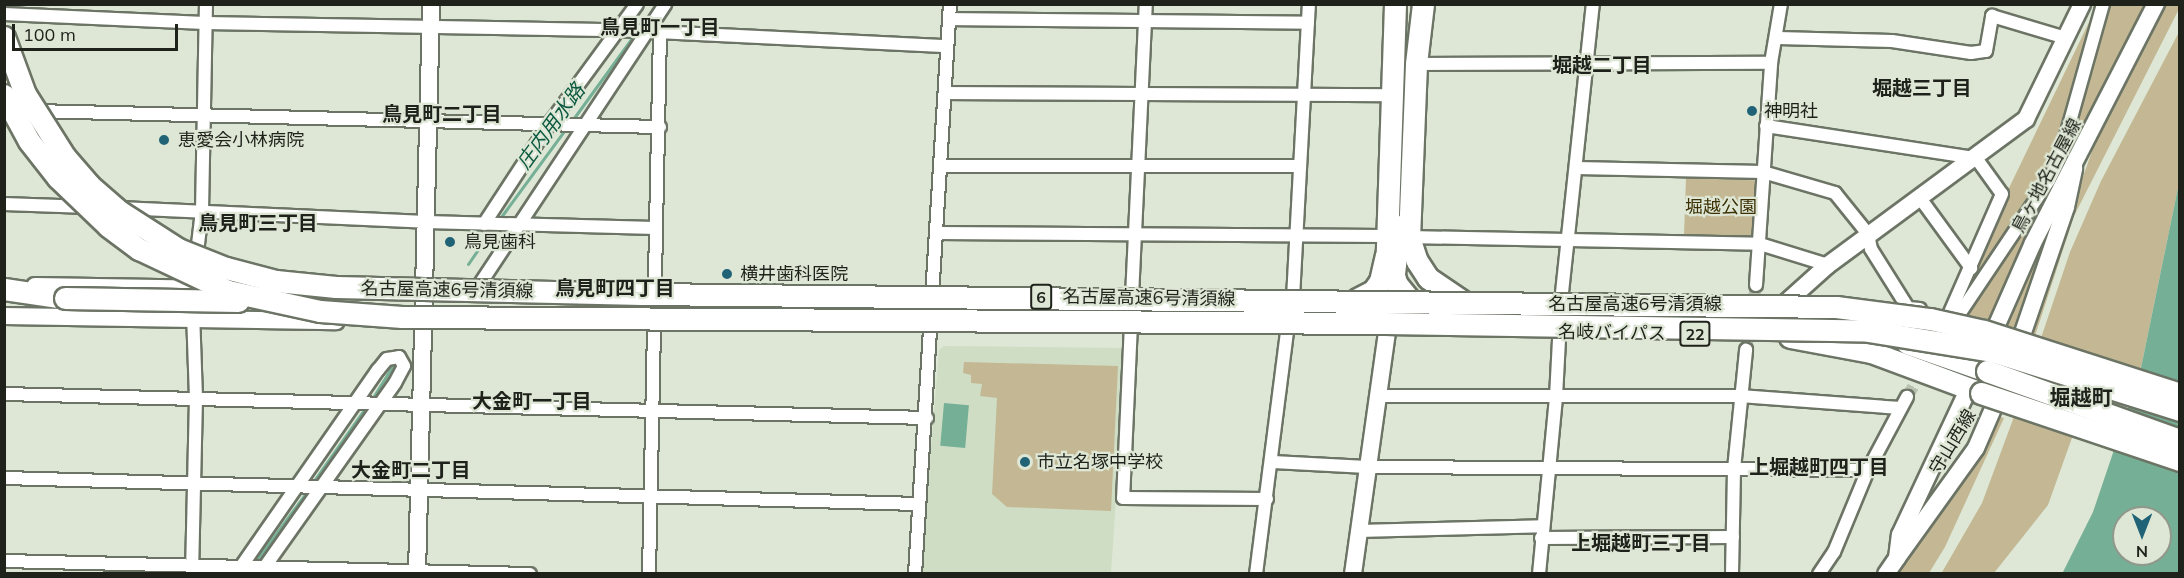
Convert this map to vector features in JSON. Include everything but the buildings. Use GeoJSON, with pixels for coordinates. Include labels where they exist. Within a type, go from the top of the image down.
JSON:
{"type":"FeatureCollection","features":[{"type":"Feature","properties":{"kind":"highway"},"geometry":{"type":"LineString","coordinates":[[1390,302],[1386,243],[1395,4]]}},
{"type":"Feature","properties":{"kind":"highway"},"geometry":{"type":"LineString","coordinates":[[1423,4],[1416,64],[1409,237],[1417,261],[1428,278],[1462,302]]}},
{"type":"Feature","properties":{"kind":"highway","name":"名古屋高速6号清須線"},"geometry":{"type":"LineString","coordinates":[[4,37],[25,94],[65,157],[119,211],[178,249],[226,268],[276,281],[336,287],[476,290],[1836,307],[1930,318],[1983,331],[2180,394]]}},
{"type":"Feature","properties":{"kind":"highway","name":"名古屋高速6号清須線"},"geometry":{"type":"LineString","coordinates":[[4,95],[29,141],[58,178],[108,226],[139,249],[228,291],[320,311],[412,317],[1895,333],[2000,353],[2180,410]]}},
{"type":"Feature","properties":{"kind":"highway"},"geometry":{"type":"LineString","coordinates":[[4,287],[65,298],[646,306],[942,295]]}},
{"type":"Feature","properties":{"kind":"highway"},"geometry":{"type":"LineString","coordinates":[[1357,299],[1373,291],[1390,302]]}},
{"type":"Feature","properties":{"kind":"highway","name":"名岐バイパス"},"geometry":{"type":"LineString","coordinates":[[1390,302],[1425,317],[1471,328],[1559,332],[1768,335],[1837,343],[2180,460]]}},
{"type":"Feature","properties":{"kind":"highway","name":"名岐バイパス"},"geometry":{"type":"LineString","coordinates":[[1390,302],[1751,303],[1780,308],[1857,326],[2180,440]]}},
{"type":"Feature","properties":{"kind":"highway"},"geometry":{"type":"LineString","coordinates":[[581,326],[878,311],[1204,310],[1414,316],[1471,328]]}},
{"type":"Feature","properties":{"kind":"street"},"geometry":{"type":"LineString","coordinates":[[192,570],[196,398],[193,319],[201,211],[206,4]]}},
{"type":"Feature","properties":{"kind":"street"},"geometry":{"type":"LineString","coordinates":[[417,572],[431,4]]}},
{"type":"Feature","properties":{"kind":"street"},"geometry":{"type":"LineString","coordinates":[[484,224],[550,123],[637,4]]}},
{"type":"Feature","properties":{"kind":"street"},"geometry":{"type":"LineString","coordinates":[[476,290],[517,223],[586,126],[665,4]]}},
{"type":"Feature","properties":{"kind":"street"},"geometry":{"type":"LineString","coordinates":[[915,573],[932,327],[942,295],[938,233],[950,4]]}},
{"type":"Feature","properties":{"kind":"street"},"geometry":{"type":"LineString","coordinates":[[1132,297],[1132,235],[1146,4]]}},
{"type":"Feature","properties":{"kind":"street"},"geometry":{"type":"LineString","coordinates":[[1293,298],[1309,4]]}},
{"type":"Feature","properties":{"kind":"street"},"geometry":{"type":"LineString","coordinates":[[1539,573],[1556,397],[1567,238],[1577,168],[1593,4]]}},
{"type":"Feature","properties":{"kind":"street"},"geometry":{"type":"LineString","coordinates":[[1756,285],[1771,63],[1778,38],[1781,4]]}},
{"type":"Feature","properties":{"kind":"street"},"geometry":{"type":"LineString","coordinates":[[1780,308],[1828,265],[1868,234],[1976,158],[2026,119],[2082,4]]}},
{"type":"Feature","properties":{"kind":"street"},"geometry":{"type":"LineString","coordinates":[[1952,319],[2057,184],[2060,157],[2103,4]]}},
{"type":"Feature","properties":{"kind":"street","name":"鳥ヶ地名古屋線"},"geometry":{"type":"LineString","coordinates":[[1983,369],[2057,184],[2074,168],[2156,4]]}},
{"type":"Feature","properties":{"kind":"street"},"geometry":{"type":"LineString","coordinates":[[4,14],[206,23],[617,30],[947,46]]}},
{"type":"Feature","properties":{"kind":"street"},"geometry":{"type":"LineString","coordinates":[[1778,38],[1892,41],[1971,53],[1986,51],[1992,16],[2066,38]]}},
{"type":"Feature","properties":{"kind":"street"},"geometry":{"type":"LineString","coordinates":[[949,19],[1308,23]]}},
{"type":"Feature","properties":{"kind":"street"},"geometry":{"type":"LineString","coordinates":[[650,573],[655,410],[654,293],[660,127],[660,32]]}},
{"type":"Feature","properties":{"kind":"street"},"geometry":{"type":"LineString","coordinates":[[1416,64],[1771,63]]}},
{"type":"Feature","properties":{"kind":"street"},"geometry":{"type":"LineString","coordinates":[[945,93],[1141,92],[1390,95]]}},
{"type":"Feature","properties":{"kind":"street"},"geometry":{"type":"LineString","coordinates":[[4,110],[660,127]]}},
{"type":"Feature","properties":{"kind":"street"},"geometry":{"type":"LineString","coordinates":[[1766,126],[1976,158],[2002,194],[1952,319],[1939,345]]}},
{"type":"Feature","properties":{"kind":"street"},"geometry":{"type":"LineString","coordinates":[[940,166],[1137,164],[1299,166]]}},
{"type":"Feature","properties":{"kind":"street"},"geometry":{"type":"LineString","coordinates":[[1353,573],[1411,165]]}},
{"type":"Feature","properties":{"kind":"street"},"geometry":{"type":"LineString","coordinates":[[1577,168],[1763,172],[1835,194],[1868,234],[1871,249],[1908,308],[1952,319]]}},
{"type":"Feature","properties":{"kind":"street","name":"守山西線"},"geometry":{"type":"LineString","coordinates":[[1886,573],[1976,448],[2023,336],[2066,207],[2074,168]]}},
{"type":"Feature","properties":{"kind":"street"},"geometry":{"type":"LineString","coordinates":[[1920,198],[1971,268]]}},
{"type":"Feature","properties":{"kind":"street"},"geometry":{"type":"LineString","coordinates":[[4,204],[426,222],[656,228]]}},
{"type":"Feature","properties":{"kind":"street"},"geometry":{"type":"LineString","coordinates":[[938,233],[1296,237],[1386,243]]}},
{"type":"Feature","properties":{"kind":"street"},"geometry":{"type":"LineString","coordinates":[[1409,237],[1567,238],[1760,244],[1828,265]]}},
{"type":"Feature","properties":{"kind":"street"},"geometry":{"type":"LineString","coordinates":[[4,287],[1357,299]]}},
{"type":"Feature","properties":{"kind":"street"},"geometry":{"type":"LineString","coordinates":[[1390,302],[1471,328]]}},
{"type":"Feature","properties":{"kind":"street"},"geometry":{"type":"LineString","coordinates":[[654,322],[932,327],[1356,324],[1390,302]]}},
{"type":"Feature","properties":{"kind":"street"},"geometry":{"type":"LineString","coordinates":[[4,316],[581,326]]}},
{"type":"Feature","properties":{"kind":"street"},"geometry":{"type":"LineString","coordinates":[[1131,324],[1123,498],[1267,499]]}},
{"type":"Feature","properties":{"kind":"street"},"geometry":{"type":"LineString","coordinates":[[1256,573],[1273,462],[1288,324]]}},
{"type":"Feature","properties":{"kind":"street"},"geometry":{"type":"LineString","coordinates":[[1732,573],[1734,469],[1746,350]]}},
{"type":"Feature","properties":{"kind":"street"},"geometry":{"type":"LineString","coordinates":[[238,571],[387,359],[399,357],[404,363],[401,374],[320,485],[262,571]]}},
{"type":"Feature","properties":{"kind":"street","name":"守山西線"},"geometry":{"type":"LineString","coordinates":[[1897,558],[1900,535],[1975,390]]}},
{"type":"Feature","properties":{"kind":"street"},"geometry":{"type":"LineString","coordinates":[[4,394],[927,418]]}},
{"type":"Feature","properties":{"kind":"street"},"geometry":{"type":"LineString","coordinates":[[1378,396],[1740,396],[1900,408]]}},
{"type":"Feature","properties":{"kind":"street"},"geometry":{"type":"LineString","coordinates":[[1819,573],[1834,552],[1868,470],[1907,397]]}},
{"type":"Feature","properties":{"kind":"street"},"geometry":{"type":"LineString","coordinates":[[1273,462],[1367,467],[1549,465],[1868,470]]}},
{"type":"Feature","properties":{"kind":"street"},"geometry":{"type":"LineString","coordinates":[[4,478],[651,494],[919,504]]}},
{"type":"Feature","properties":{"kind":"street"},"geometry":{"type":"LineString","coordinates":[[1358,531],[1542,532],[1733,537]]}},
{"type":"Feature","properties":{"kind":"street"},"geometry":{"type":"LineString","coordinates":[[4,561],[192,570],[530,573]]}},
{"type":"Feature","properties":{"kind":"shaded area"},"geometry":{"type":"Polygon","coordinates":[[[2179,183],[2179,573],[2062,574],[2093,512],[2140,373],[2179,183]]]}},
{"type":"Feature","properties":{"kind":"shaded area","name":"市立名塚中学校"},"geometry":{"type":"Polygon","coordinates":[[[944,346],[1123,348],[1126,351],[1111,573],[921,574],[939,350],[944,346]]]}},
{"type":"Feature","properties":{"kind":"shaded area"},"geometry":{"type":"Polygon","coordinates":[[[944,403],[969,405],[965,448],[940,446],[944,403]]]}},
{"type":"Feature","properties":{"kind":"green space"},"geometry":{"type":"Polygon","coordinates":[[[2110,5],[2149,5],[2068,162],[2063,162],[2110,5]]]}},
{"type":"Feature","properties":{"kind":"green space"},"geometry":{"type":"Polygon","coordinates":[[[2164,5],[2179,5],[2179,9],[2074,216],[2034,339],[1954,322],[2002,194],[2009,188],[2092,16],[2050,167],[2050,180],[2064,188],[2069,216],[2106,112],[2164,5]]]}},
{"type":"Feature","properties":{"kind":"green space"},"geometry":{"type":"Polygon","coordinates":[[[2179,32],[2179,183],[2140,373],[2040,341],[2070,252],[2101,181],[2179,32]]]}},
{"type":"Feature","properties":{"kind":"green space","name":"堀越公園"},"geometry":{"type":"Polygon","coordinates":[[[1686,178],[1761,181],[1759,238],[1684,235],[1686,178]]]}},
{"type":"Feature","properties":{"kind":"green space"},"geometry":{"type":"Polygon","coordinates":[[[964,362],[1118,366],[1111,511],[1007,507],[992,494],[997,398],[980,396],[982,384],[971,383],[971,375],[963,373],[964,362]]]}},
{"type":"Feature","properties":{"kind":"green space"},"geometry":{"type":"Polygon","coordinates":[[[2015,414],[2073,435],[2048,505],[1994,573],[1941,574],[1982,503],[2015,414]]]}},
{"type":"Feature","properties":{"kind":"green space"},"geometry":{"type":"Polygon","coordinates":[[[1996,416],[2004,418],[1945,547],[1929,573],[1896,574],[1996,416]]]}},
{"type":"Feature","properties":{"kind":"waterway","name":"庄内用水路"},"geometry":{"type":"LineString","coordinates":[[640,28],[657,4]]}},
{"type":"Feature","properties":{"kind":"waterway","name":"庄内用水路"},"geometry":{"type":"LineString","coordinates":[[571,122],[634,35]]}},
{"type":"Feature","properties":{"kind":"waterway","name":"庄内用水路"},"geometry":{"type":"LineString","coordinates":[[498,221],[567,127]]}},
{"type":"Feature","properties":{"kind":"waterway","name":"庄内用水路"},"geometry":{"type":"LineString","coordinates":[[468,264],[494,226]]}},
{"type":"Feature","properties":{"kind":"waterway","name":"庄内用水路"},"geometry":{"type":"LineString","coordinates":[[372,399],[393,365]]}},
{"type":"Feature","properties":{"kind":"waterway","name":"庄内用水路"},"geometry":{"type":"LineString","coordinates":[[313,482],[366,407]]}},
{"type":"Feature","properties":{"kind":"waterway","name":"庄内用水路"},"geometry":{"type":"LineString","coordinates":[[255,562],[308,490]]}},
{"type":"Feature","properties":{"kind":"tunnel"},"geometry":{"type":"LineString","coordinates":[[1746,350],[1756,285]]}},
{"type":"Feature","properties":{"kind":"tunnel"},"geometry":{"type":"LineString","coordinates":[[1907,397],[1925,367]]}},
{"type":"Feature","properties":{"kind":"place","name":"神明社"},"geometry":{"type":"Point","coordinates":[1752,111]}},
{"type":"Feature","properties":{"kind":"place","name":"恵愛会小林病院"},"geometry":{"type":"Point","coordinates":[164,140]}},
{"type":"Feature","properties":{"kind":"place","name":"鳥見歯科"},"geometry":{"type":"Point","coordinates":[450,242]}},
{"type":"Feature","properties":{"kind":"place","name":"横井歯科医院"},"geometry":{"type":"Point","coordinates":[727,274]}},
{"type":"Feature","properties":{"kind":"place","name":"市立名塚中学校"},"geometry":{"type":"Point","coordinates":[1025,462]}},
{"type":"Feature","properties":{"kind":"district","name":"鳥見町一丁目"},"geometry":{"type":"Point","coordinates":[660,26]}},
{"type":"Feature","properties":{"kind":"district","name":"堀越二丁目"},"geometry":{"type":"Point","coordinates":[1602,64]}},
{"type":"Feature","properties":{"kind":"district","name":"堀越三丁目"},"geometry":{"type":"Point","coordinates":[1922,87]}},
{"type":"Feature","properties":{"kind":"district","name":"鳥見町二丁目"},"geometry":{"type":"Point","coordinates":[442,113]}},
{"type":"Feature","properties":{"kind":"district","name":"鳥見町三丁目"},"geometry":{"type":"Point","coordinates":[258,222]}},
{"type":"Feature","properties":{"kind":"district","name":"鳥見町四丁目"},"geometry":{"type":"Point","coordinates":[615,287]}},
{"type":"Feature","properties":{"kind":"district","name":"堀越町"},"geometry":{"type":"Point","coordinates":[2081,397]}},
{"type":"Feature","properties":{"kind":"district","name":"大金町一丁目"},"geometry":{"type":"Point","coordinates":[532,400]}},
{"type":"Feature","properties":{"kind":"district","name":"上堀越町四丁目"},"geometry":{"type":"Point","coordinates":[1819,466]}},
{"type":"Feature","properties":{"kind":"district","name":"大金町二丁目"},"geometry":{"type":"Point","coordinates":[411,469]}},
{"type":"Feature","properties":{"kind":"district","name":"上堀越町三丁目"},"geometry":{"type":"Point","coordinates":[1641,542]}}]}
